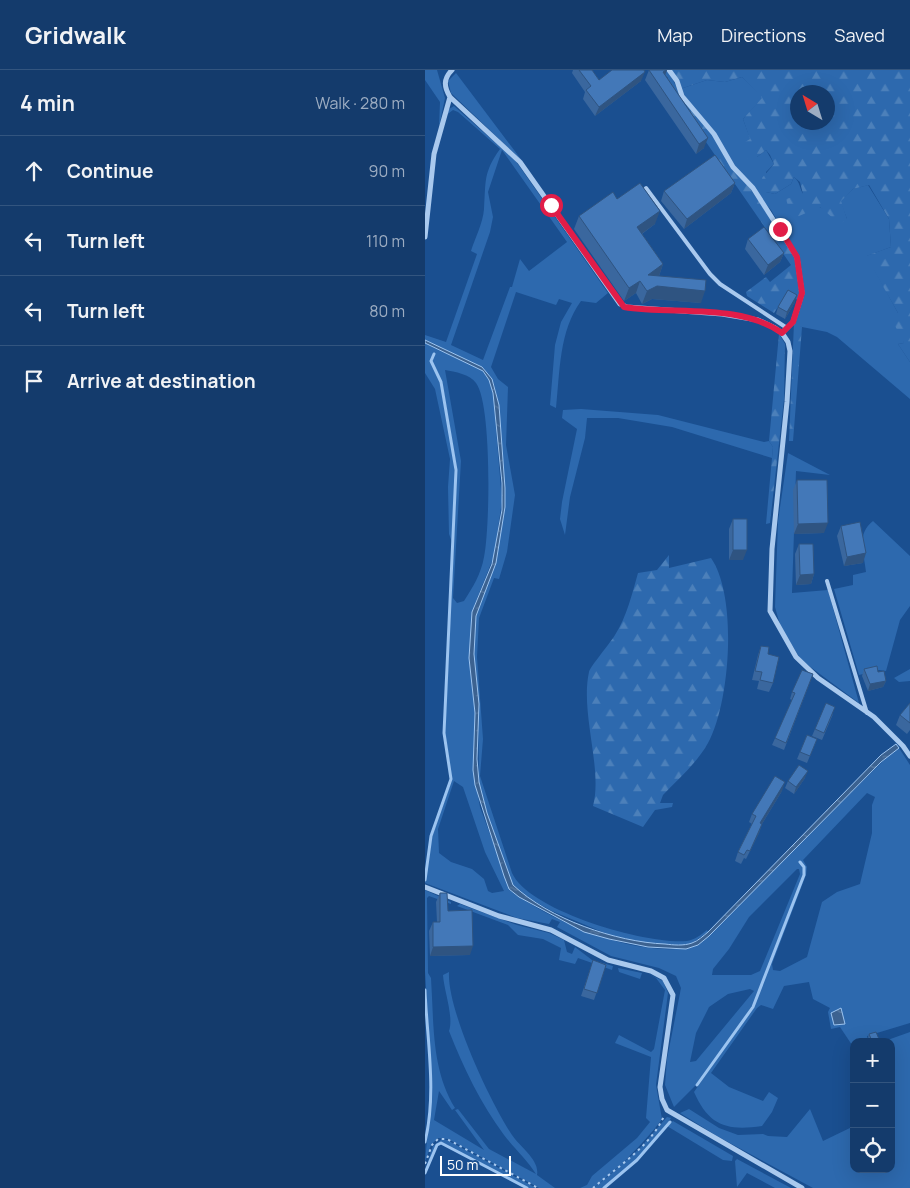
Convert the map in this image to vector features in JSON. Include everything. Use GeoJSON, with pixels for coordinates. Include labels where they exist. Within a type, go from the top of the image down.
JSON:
{"type":"FeatureCollection","features":[{"type":"Feature","properties":{"kind":"street"},"geometry":{"type":"LineString","coordinates":[[452,70],[445,79],[445,86],[450,97],[520,162],[624,307],[730,315],[767,323],[782,333],[790,351],[783,452],[772,549],[770,611],[796,658],[818,678],[884,726],[910,756]]}},
{"type":"Feature","properties":{"kind":"street"},"geometry":{"type":"LineString","coordinates":[[669,70],[677,81],[683,96],[714,134],[733,167],[753,188],[797,257],[802,293],[793,322],[782,333]]}},
{"type":"Feature","properties":{"kind":"street"},"geometry":{"type":"LineString","coordinates":[[425,237],[434,154],[450,97]]}},
{"type":"Feature","properties":{"kind":"street"},"geometry":{"type":"LineString","coordinates":[[425,887],[499,916],[551,930],[607,960],[651,971],[664,978],[672,989],[673,995],[660,1087],[661,1098],[667,1110],[802,1188]]}},
{"type":"Feature","properties":{"kind":"lane"},"geometry":{"type":"LineString","coordinates":[[646,188],[710,274],[720,284],[787,328]]}},
{"type":"Feature","properties":{"kind":"lane"},"geometry":{"type":"LineString","coordinates":[[827,580],[867,713]]}},
{"type":"Feature","properties":{"kind":"path"},"geometry":{"type":"LineString","coordinates":[[593,1188],[656,1131],[667,1110]]}},
{"type":"Feature","properties":{"kind":"path"},"geometry":{"type":"LineString","coordinates":[[425,1164],[435,1142],[438,1139],[447,1140],[538,1188]]}},
{"type":"Feature","properties":{"kind":"green space"},"geometry":{"type":"Polygon","coordinates":[[[425,70],[437,70],[445,98],[439,127],[440,102],[425,80],[425,70]]]}},
{"type":"Feature","properties":{"kind":"green space"},"geometry":{"type":"Polygon","coordinates":[[[660,70],[668,70],[678,90],[714,135],[797,258],[801,293],[798,300],[786,295],[774,313],[747,296],[746,292],[766,277],[770,282],[791,265],[668,87],[668,78],[660,70]]]}},
{"type":"Feature","properties":{"kind":"green space"},"geometry":{"type":"Polygon","coordinates":[[[671,70],[910,70],[910,362],[898,344],[904,343],[892,320],[898,313],[866,256],[891,247],[889,219],[869,185],[853,189],[841,201],[847,219],[840,224],[820,207],[792,219],[786,199],[803,194],[800,182],[794,177],[791,184],[775,194],[766,192],[762,178],[774,164],[770,155],[766,150],[757,157],[747,159],[737,147],[750,139],[743,119],[762,98],[742,77],[725,82],[707,80],[680,89],[671,70]]]}},
{"type":"Feature","properties":{"kind":"green space"},"geometry":{"type":"Polygon","coordinates":[[[456,73],[523,162],[451,93],[448,81],[456,73]]]}},
{"type":"Feature","properties":{"kind":"green space"},"geometry":{"type":"Polygon","coordinates":[[[742,77],[763,98],[743,119],[757,157],[766,150],[774,164],[766,172],[766,192],[775,194],[791,184],[794,177],[802,193],[813,203],[847,219],[840,201],[853,189],[868,185],[889,219],[891,247],[867,256],[898,313],[904,343],[898,344],[910,362],[910,399],[837,337],[827,332],[797,326],[794,323],[803,293],[799,257],[771,210],[740,174],[680,89],[707,80],[725,82],[742,77]]]}},
{"type":"Feature","properties":{"kind":"green space"},"geometry":{"type":"Polygon","coordinates":[[[454,106],[515,160],[608,293],[596,303],[581,301],[568,325],[562,352],[556,408],[550,405],[555,345],[561,322],[572,303],[559,299],[556,305],[516,292],[491,367],[498,379],[508,387],[506,445],[515,495],[507,552],[499,579],[494,578],[479,618],[477,657],[483,739],[480,776],[512,873],[523,887],[541,900],[564,912],[591,923],[619,931],[669,941],[687,941],[692,940],[707,930],[708,932],[686,945],[647,944],[619,939],[552,911],[528,898],[513,885],[487,813],[479,782],[478,692],[474,654],[476,616],[492,574],[505,507],[499,405],[494,384],[482,367],[425,340],[425,335],[446,342],[477,254],[471,251],[481,225],[486,178],[500,149],[458,112],[453,110],[445,116],[449,109],[454,106]],[[502,150],[488,192],[493,217],[490,232],[451,345],[483,360],[510,287],[512,287],[520,259],[529,271],[567,242],[502,150]]]}},
{"type":"Feature","properties":{"kind":"green space"},"geometry":{"type":"Polygon","coordinates":[[[794,323],[802,327],[793,441],[789,441],[794,323]]]}},
{"type":"Feature","properties":{"kind":"green space"},"geometry":{"type":"Polygon","coordinates":[[[779,334],[785,344],[784,399],[770,523],[766,524],[773,447],[769,441],[779,334]]]}},
{"type":"Feature","properties":{"kind":"green space"},"geometry":{"type":"Polygon","coordinates":[[[425,343],[483,371],[489,380],[493,393],[502,501],[494,556],[474,606],[470,669],[475,713],[473,770],[480,807],[511,891],[547,913],[612,940],[656,949],[679,949],[698,945],[888,756],[899,748],[910,765],[910,1023],[867,1036],[867,1038],[850,1038],[850,1042],[840,1027],[831,1029],[828,1012],[830,1008],[813,999],[809,982],[784,986],[773,1009],[761,1005],[757,1008],[711,1073],[729,1087],[763,1101],[769,1092],[778,1098],[772,1112],[762,1126],[739,1128],[721,1124],[706,1112],[694,1092],[753,1007],[804,876],[805,867],[801,862],[804,871],[803,875],[752,1007],[697,1084],[674,1107],[665,1085],[667,1059],[681,988],[676,976],[659,968],[611,956],[557,927],[560,922],[552,919],[549,924],[517,918],[425,883],[432,836],[452,780],[445,733],[457,470],[442,382],[432,361],[434,354],[430,361],[441,382],[454,457],[455,483],[452,542],[449,534],[448,487],[450,459],[435,389],[425,373],[425,343]],[[445,370],[461,461],[453,598],[457,603],[464,601],[471,591],[483,563],[488,521],[487,440],[485,415],[481,395],[476,383],[466,375],[445,370]],[[454,781],[438,829],[439,853],[451,862],[472,869],[484,879],[488,891],[492,893],[504,891],[485,852],[463,787],[454,781]],[[867,793],[803,860],[807,867],[806,875],[772,964],[773,970],[780,971],[807,957],[822,902],[837,892],[860,884],[872,833],[872,805],[875,797],[867,793]],[[797,869],[749,917],[729,949],[713,969],[712,975],[751,975],[760,971],[800,874],[799,869],[797,869]],[[750,989],[728,994],[709,1007],[696,1033],[690,1062],[696,1061],[754,991],[750,989]]]}},
{"type":"Feature","properties":{"kind":"green space"},"geometry":{"type":"Polygon","coordinates":[[[581,409],[658,415],[764,442],[769,441],[773,447],[772,458],[672,427],[618,418],[587,418],[585,438],[570,497],[565,535],[560,519],[577,429],[562,418],[563,410],[581,409]]]}},
{"type":"Feature","properties":{"kind":"green space"},"geometry":{"type":"Polygon","coordinates":[[[788,453],[830,475],[796,471],[792,593],[828,590],[859,703],[801,660],[780,625],[775,607],[778,521],[788,453]]]}},
{"type":"Feature","properties":{"kind":"green space"},"geometry":{"type":"Polygon","coordinates":[[[873,521],[910,556],[910,606],[900,620],[886,671],[879,670],[859,675],[834,589],[853,585],[853,575],[866,572],[862,544],[864,532],[873,521]]]}},
{"type":"Feature","properties":{"kind":"green space"},"geometry":{"type":"Polygon","coordinates":[[[669,555],[669,568],[711,558],[720,576],[728,623],[726,677],[716,725],[708,743],[693,764],[663,795],[660,803],[673,803],[672,807],[655,810],[643,827],[593,806],[595,775],[587,705],[587,688],[590,669],[613,638],[623,620],[638,573],[657,570],[669,555]]]}},
{"type":"Feature","properties":{"kind":"green space"},"geometry":{"type":"Polygon","coordinates":[[[910,669],[910,681],[899,682],[894,678],[910,669]]]}},
{"type":"Feature","properties":{"kind":"green space"},"geometry":{"type":"Polygon","coordinates":[[[425,890],[451,902],[451,904],[429,896],[427,898],[428,973],[431,978],[435,1045],[442,1078],[455,1108],[452,1110],[439,1091],[434,1120],[484,1150],[455,1110],[458,1109],[489,1149],[536,1174],[496,1123],[480,1098],[460,1058],[449,1031],[450,1011],[443,975],[449,972],[450,989],[462,1032],[482,1079],[512,1135],[533,1159],[537,1175],[555,1188],[539,1188],[448,1139],[438,1138],[431,1145],[425,1162],[432,1085],[425,971],[425,890]]]}},
{"type":"Feature","properties":{"kind":"green space"},"geometry":{"type":"Polygon","coordinates":[[[460,904],[517,925],[549,933],[564,940],[567,952],[572,954],[575,947],[592,960],[613,966],[612,970],[578,958],[575,964],[559,960],[561,948],[543,939],[518,935],[508,925],[457,906],[460,904]]]}},
{"type":"Feature","properties":{"kind":"green space"},"geometry":{"type":"Polygon","coordinates":[[[618,968],[642,973],[640,979],[619,972],[618,968]]]}},
{"type":"Feature","properties":{"kind":"green space"},"geometry":{"type":"Polygon","coordinates":[[[649,974],[663,981],[668,993],[656,1085],[662,1119],[640,1146],[608,1177],[592,1188],[580,1188],[587,1185],[592,1176],[637,1138],[650,1122],[646,1118],[651,1057],[615,1043],[619,1035],[651,1052],[654,1049],[665,990],[656,978],[649,974]]]}},
{"type":"Feature","properties":{"kind":"green space"},"geometry":{"type":"Polygon","coordinates":[[[910,1032],[910,1188],[813,1188],[717,1136],[680,1113],[689,1109],[719,1128],[738,1135],[763,1134],[787,1137],[810,1109],[823,1141],[850,1128],[850,1173],[895,1173],[895,1038],[893,1038],[910,1032]]]}},
{"type":"Feature","properties":{"kind":"green space"},"geometry":{"type":"Polygon","coordinates":[[[667,1117],[671,1118],[637,1160],[603,1188],[594,1188],[639,1149],[667,1117]]]}},
{"type":"Feature","properties":{"kind":"green space"},"geometry":{"type":"Polygon","coordinates":[[[673,1121],[733,1156],[732,1161],[723,1160],[667,1126],[673,1121]]]}},
{"type":"Feature","properties":{"kind":"green space"},"geometry":{"type":"Polygon","coordinates":[[[442,1139],[536,1188],[529,1188],[441,1143],[437,1145],[425,1171],[433,1146],[442,1139]]]}},
{"type":"Feature","properties":{"kind":"green space"},"geometry":{"type":"Polygon","coordinates":[[[737,1159],[791,1188],[775,1188],[747,1173],[737,1187],[735,1161],[737,1159]]]}},
{"type":"Feature","properties":{"kind":"water"},"geometry":{"type":"Polygon","coordinates":[[[425,340],[482,367],[492,379],[499,405],[505,507],[496,563],[476,616],[474,654],[479,704],[477,759],[479,782],[487,813],[513,885],[545,908],[564,918],[605,933],[646,942],[678,945],[692,943],[708,932],[881,755],[896,744],[899,748],[881,762],[698,945],[686,949],[648,947],[584,932],[519,897],[509,889],[475,785],[473,770],[475,713],[469,658],[472,612],[492,564],[502,510],[502,483],[493,393],[489,380],[483,371],[425,343],[425,340]]]}},
{"type":"Feature","properties":{"kind":"water"},"geometry":{"type":"Polygon","coordinates":[[[841,1008],[845,1024],[834,1025],[831,1013],[841,1008]]]}},
{"type":"Feature","properties":{"kind":"building"},"geometry":{"type":"Polygon","coordinates":[[[579,70],[592,70],[599,80],[612,70],[644,70],[645,72],[599,107],[586,90],[591,86],[579,70]]]}},
{"type":"Feature","properties":{"kind":"building"},"geometry":{"type":"Polygon","coordinates":[[[649,70],[666,70],[663,72],[708,138],[699,144],[649,70]]]}},
{"type":"Feature","properties":{"kind":"building"},"geometry":{"type":"Polygon","coordinates":[[[715,155],[735,183],[687,219],[664,191],[715,155]]]}},
{"type":"Feature","properties":{"kind":"building"},"geometry":{"type":"Polygon","coordinates":[[[640,183],[660,211],[637,227],[663,264],[648,275],[706,280],[705,291],[657,286],[647,291],[640,281],[629,288],[579,216],[613,192],[617,199],[640,183]]]}},
{"type":"Feature","properties":{"kind":"building"},"geometry":{"type":"Polygon","coordinates":[[[764,227],[784,253],[768,265],[748,239],[764,227]]]}},
{"type":"Feature","properties":{"kind":"building"},"geometry":{"type":"Polygon","coordinates":[[[788,290],[797,295],[787,312],[778,307],[788,290]]]}},
{"type":"Feature","properties":{"kind":"building"},"geometry":{"type":"Polygon","coordinates":[[[797,480],[827,480],[828,523],[798,524],[797,480]]]}},
{"type":"Feature","properties":{"kind":"building"},"geometry":{"type":"Polygon","coordinates":[[[733,519],[747,519],[747,550],[733,550],[733,519]]]}},
{"type":"Feature","properties":{"kind":"building"},"geometry":{"type":"Polygon","coordinates":[[[860,522],[866,553],[847,557],[841,526],[860,522]]]}},
{"type":"Feature","properties":{"kind":"building"},"geometry":{"type":"Polygon","coordinates":[[[799,544],[813,544],[814,574],[800,575],[799,544]]]}},
{"type":"Feature","properties":{"kind":"building"},"geometry":{"type":"Polygon","coordinates":[[[761,646],[769,647],[768,654],[779,657],[773,683],[760,680],[762,672],[755,671],[761,646]]]}},
{"type":"Feature","properties":{"kind":"building"},"geometry":{"type":"Polygon","coordinates":[[[877,666],[878,672],[884,671],[886,681],[870,684],[864,669],[877,666]]]}},
{"type":"Feature","properties":{"kind":"building"},"geometry":{"type":"Polygon","coordinates":[[[802,670],[813,674],[786,743],[775,738],[795,693],[792,692],[802,670]]]}},
{"type":"Feature","properties":{"kind":"building"},"geometry":{"type":"Polygon","coordinates":[[[826,703],[835,707],[824,733],[815,729],[826,703]]]}},
{"type":"Feature","properties":{"kind":"building"},"geometry":{"type":"Polygon","coordinates":[[[910,703],[910,723],[900,715],[910,703]]]}},
{"type":"Feature","properties":{"kind":"building"},"geometry":{"type":"Polygon","coordinates":[[[807,735],[817,739],[810,756],[800,752],[807,735]]]}},
{"type":"Feature","properties":{"kind":"building"},"geometry":{"type":"Polygon","coordinates":[[[799,765],[808,771],[796,787],[788,781],[799,765]]]}},
{"type":"Feature","properties":{"kind":"building"},"geometry":{"type":"Polygon","coordinates":[[[775,776],[785,782],[760,823],[762,824],[750,851],[747,850],[744,855],[738,852],[756,816],[752,814],[775,776]]]}},
{"type":"Feature","properties":{"kind":"building"},"geometry":{"type":"Polygon","coordinates":[[[440,893],[447,893],[448,911],[472,910],[473,946],[433,947],[433,922],[440,922],[440,893]]]}},
{"type":"Feature","properties":{"kind":"building"},"geometry":{"type":"Polygon","coordinates":[[[593,960],[606,965],[597,993],[584,989],[593,960]]]}},
{"type":"Feature","properties":{"kind":"building"},"geometry":{"type":"Polygon","coordinates":[[[876,1032],[879,1038],[871,1038],[869,1034],[876,1032]]]}},
{"type":"Feature","properties":{"kind":"waterway"},"geometry":{"type":"LineString","coordinates":[[425,880],[431,836],[451,779],[444,733],[456,470],[441,382],[431,361],[434,354]]}},
{"type":"Feature","properties":{"kind":"waterway"},"geometry":{"type":"LineString","coordinates":[[697,1085],[753,1007],[804,875],[804,867],[800,862]]}},
{"type":"Feature","properties":{"kind":"waterway"},"geometry":{"type":"LineString","coordinates":[[425,990],[431,1085],[429,1123],[425,1142]]}},
{"type":"Feature","properties":{"kind":"waterway"},"geometry":{"type":"LineString","coordinates":[[604,1188],[637,1160],[670,1122]]}},
{"type":"Feature","properties":{"kind":"waterway"},"geometry":{"type":"LineString","coordinates":[[425,1173],[437,1145],[441,1143],[527,1188]]}},
{"type":"Feature","properties":{"kind":"route"},"geometry":{"type":"LineString","coordinates":[[551,205],[620,304],[624,307],[723,314],[758,320],[767,323],[782,333],[793,322],[802,293],[797,257],[780,229]]}}]}
